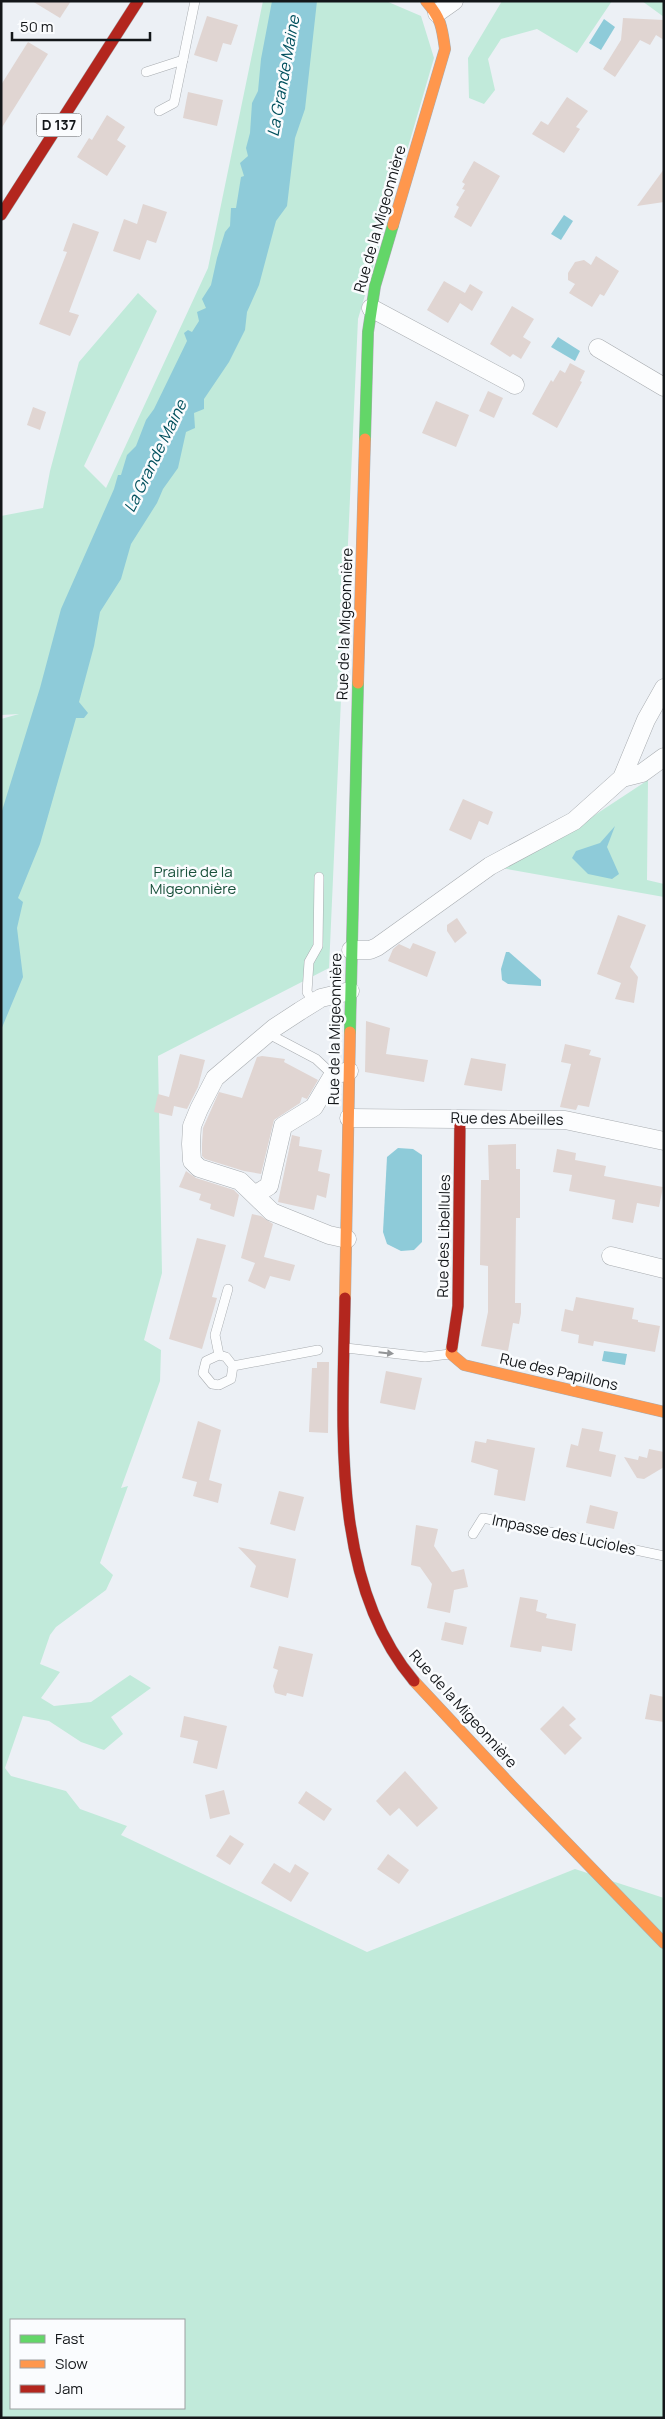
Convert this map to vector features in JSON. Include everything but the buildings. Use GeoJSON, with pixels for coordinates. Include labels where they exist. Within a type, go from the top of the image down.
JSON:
{"type":"FeatureCollection","features":[{"type":"Feature","properties":{"kind":"street","name":"D 137"},"geometry":{"type":"LineString","coordinates":[[1,215],[138,1]]}},
{"type":"Feature","properties":{"kind":"street"},"geometry":{"type":"LineString","coordinates":[[431,7],[454,1]]}},
{"type":"Feature","properties":{"kind":"street","name":"Rue de la Migeonnière"},"geometry":{"type":"LineString","coordinates":[[431,7],[445,38],[442,65],[387,244],[371,308],[367,367],[350,991],[341,1073],[349,1118],[347,1238],[341,1348],[342,1446],[346,1492],[353,1535],[376,1616],[387,1641],[405,1671],[478,1751],[664,1943]]}},
{"type":"Feature","properties":{"kind":"street"},"geometry":{"type":"LineString","coordinates":[[371,308],[515,385]]}},
{"type":"Feature","properties":{"kind":"street"},"geometry":{"type":"LineString","coordinates":[[598,348],[664,387]]}},
{"type":"Feature","properties":{"kind":"street"},"geometry":{"type":"LineString","coordinates":[[351,950],[370,950],[377,947],[490,866],[574,821],[622,778],[646,720],[664,688]]}},
{"type":"Feature","properties":{"kind":"street"},"geometry":{"type":"LineString","coordinates":[[622,778],[642,773],[664,757]]}},
{"type":"Feature","properties":{"kind":"street"},"geometry":{"type":"LineString","coordinates":[[347,1238],[329,1235],[272,1212],[240,1180],[199,1168],[192,1161],[191,1144],[192,1126],[215,1078],[268,1033],[314,1003],[332,994],[350,991]]}},
{"type":"Feature","properties":{"kind":"street"},"geometry":{"type":"LineString","coordinates":[[256,1194],[269,1186],[283,1126],[314,1107],[341,1073]]}},
{"type":"Feature","properties":{"kind":"street","name":"Rue des Abeilles"},"geometry":{"type":"LineString","coordinates":[[349,1118],[566,1120],[664,1141]]}},
{"type":"Feature","properties":{"kind":"street","name":"Rue des Libellules"},"geometry":{"type":"LineString","coordinates":[[451,1354],[458,1306],[460,1118]]}},
{"type":"Feature","properties":{"kind":"street"},"geometry":{"type":"LineString","coordinates":[[611,1256],[664,1269]]}},
{"type":"Feature","properties":{"kind":"street","name":"Rue des Papillons"},"geometry":{"type":"LineString","coordinates":[[451,1354],[464,1365],[664,1412]]}},
{"type":"Feature","properties":{"kind":"lane"},"geometry":{"type":"LineString","coordinates":[[159,111],[174,102],[195,1]]}},
{"type":"Feature","properties":{"kind":"lane"},"geometry":{"type":"LineString","coordinates":[[146,72],[183,60]]}},
{"type":"Feature","properties":{"kind":"lane"},"geometry":{"type":"LineString","coordinates":[[314,1003],[307,992],[309,962],[318,946],[319,877]]}},
{"type":"Feature","properties":{"kind":"lane"},"geometry":{"type":"LineString","coordinates":[[268,1033],[341,1073]]}},
{"type":"Feature","properties":{"kind":"lane"},"geometry":{"type":"LineString","coordinates":[[219,1355],[215,1335],[228,1289]]}},
{"type":"Feature","properties":{"kind":"lane"},"geometry":{"type":"LineString","coordinates":[[341,1348],[425,1357],[451,1354]]}},
{"type":"Feature","properties":{"kind":"lane"},"geometry":{"type":"LineString","coordinates":[[232,1366],[318,1350]]}},
{"type":"Feature","properties":{"kind":"lane"},"geometry":{"type":"LineString","coordinates":[[219,1355],[226,1357],[232,1366],[230,1378],[225,1384],[212,1384],[206,1379],[204,1366],[211,1357],[219,1355]]}},
{"type":"Feature","properties":{"kind":"lane","name":"Impasse des Lucioles"},"geometry":{"type":"LineString","coordinates":[[473,1534],[483,1518],[664,1556]]}},
{"type":"Feature","properties":{"kind":"green space","name":"Prairie de la Migeonnière"},"geometry":{"type":"Polygon","coordinates":[[[263,1],[386,1],[421,16],[434,58],[358,319],[329,968],[158,1056],[162,1273],[144,1340],[161,1350],[160,1381],[121,1488],[128,1486],[100,1563],[113,1575],[106,1590],[56,1627],[50,1635],[40,1664],[60,1672],[41,1698],[54,1706],[91,1702],[130,1675],[151,1688],[111,1717],[123,1734],[104,1750],[81,1742],[49,1721],[23,1716],[5,1768],[11,1776],[66,1791],[80,1809],[127,1826],[121,1835],[367,1952],[575,1869],[664,1898],[664,2418],[1,2418],[1,719],[19,714],[1,715],[1,516],[43,508],[50,471],[79,362],[138,293],[157,311],[84,466],[106,488],[208,268],[263,1]]]}},
{"type":"Feature","properties":{"kind":"green space"},"geometry":{"type":"Polygon","coordinates":[[[502,1],[612,1],[577,53],[537,29],[501,39],[488,59],[495,90],[484,104],[469,98],[468,58],[502,1]]]}},
{"type":"Feature","properties":{"kind":"green space"},"geometry":{"type":"Polygon","coordinates":[[[642,1],[664,1],[664,17],[642,1]]]}},
{"type":"Feature","properties":{"kind":"green space"},"geometry":{"type":"Polygon","coordinates":[[[648,780],[647,880],[664,884],[664,897],[501,868],[569,832],[648,780]]]}},
{"type":"Feature","properties":{"kind":"water","name":"La Grande Maine"},"geometry":{"type":"Polygon","coordinates":[[[272,1],[317,1],[305,109],[295,138],[287,206],[276,221],[259,285],[247,312],[245,330],[229,362],[204,399],[204,409],[194,413],[195,428],[186,432],[178,468],[163,489],[157,503],[131,544],[121,579],[100,612],[94,646],[79,702],[88,713],[84,718],[76,718],[40,844],[18,898],[23,902],[17,928],[23,977],[1,1030],[1,814],[40,688],[61,609],[114,489],[118,475],[121,475],[127,455],[136,446],[146,420],[154,409],[187,341],[184,333],[188,330],[192,332],[199,321],[197,312],[206,308],[202,299],[211,285],[225,232],[230,226],[231,208],[236,208],[241,177],[244,176],[240,163],[248,156],[246,148],[250,133],[252,103],[258,91],[261,59],[272,1]]]}},
{"type":"Feature","properties":{"kind":"water"},"geometry":{"type":"Polygon","coordinates":[[[604,19],[615,27],[601,50],[589,43],[604,19]]]}},
{"type":"Feature","properties":{"kind":"water"},"geometry":{"type":"Polygon","coordinates":[[[564,215],[573,221],[561,240],[551,234],[564,215]]]}},
{"type":"Feature","properties":{"kind":"water"},"geometry":{"type":"Polygon","coordinates":[[[558,337],[580,351],[575,361],[551,347],[558,337]]]}},
{"type":"Feature","properties":{"kind":"water"},"geometry":{"type":"Polygon","coordinates":[[[615,826],[607,847],[619,874],[612,879],[588,874],[572,858],[576,851],[600,843],[615,826]]]}},
{"type":"Feature","properties":{"kind":"water"},"geometry":{"type":"Polygon","coordinates":[[[506,952],[509,952],[541,980],[541,986],[508,984],[502,980],[501,969],[506,952]]]}},
{"type":"Feature","properties":{"kind":"water"},"geometry":{"type":"Polygon","coordinates":[[[398,1148],[413,1149],[422,1155],[422,1242],[414,1250],[401,1251],[387,1244],[383,1232],[387,1157],[398,1148]]]}},
{"type":"Feature","properties":{"kind":"water"},"geometry":{"type":"Polygon","coordinates":[[[604,1351],[627,1354],[625,1365],[602,1361],[604,1351]]]}},
{"type":"Feature","properties":{"kind":"traffic: fast"},"geometry":{"type":"LineString","coordinates":[[365,439],[368,332],[375,286],[393,225]]}},
{"type":"Feature","properties":{"kind":"traffic: fast"},"geometry":{"type":"LineString","coordinates":[[350,1032],[358,683]]}},
{"type":"Feature","properties":{"kind":"traffic: slow"},"geometry":{"type":"LineString","coordinates":[[393,225],[445,49],[440,23],[426,1]]}},
{"type":"Feature","properties":{"kind":"traffic: slow"},"geometry":{"type":"LineString","coordinates":[[358,683],[365,439]]}},
{"type":"Feature","properties":{"kind":"traffic: slow"},"geometry":{"type":"LineString","coordinates":[[345,1298],[350,1032]]}},
{"type":"Feature","properties":{"kind":"traffic: slow"},"geometry":{"type":"LineString","coordinates":[[452,1347],[451,1354],[464,1365],[664,1412]]}},
{"type":"Feature","properties":{"kind":"traffic: slow"},"geometry":{"type":"LineString","coordinates":[[414,1681],[512,1786],[664,1943]]}},
{"type":"Feature","properties":{"kind":"traffic: jam"},"geometry":{"type":"LineString","coordinates":[[1,215],[138,1]]}},
{"type":"Feature","properties":{"kind":"traffic: jam"},"geometry":{"type":"LineString","coordinates":[[452,1347],[458,1306],[460,1118]]}},
{"type":"Feature","properties":{"kind":"traffic: jam"},"geometry":{"type":"LineString","coordinates":[[345,1298],[344,1447],[347,1498],[354,1548],[367,1596],[387,1641],[414,1681]]}}]}
